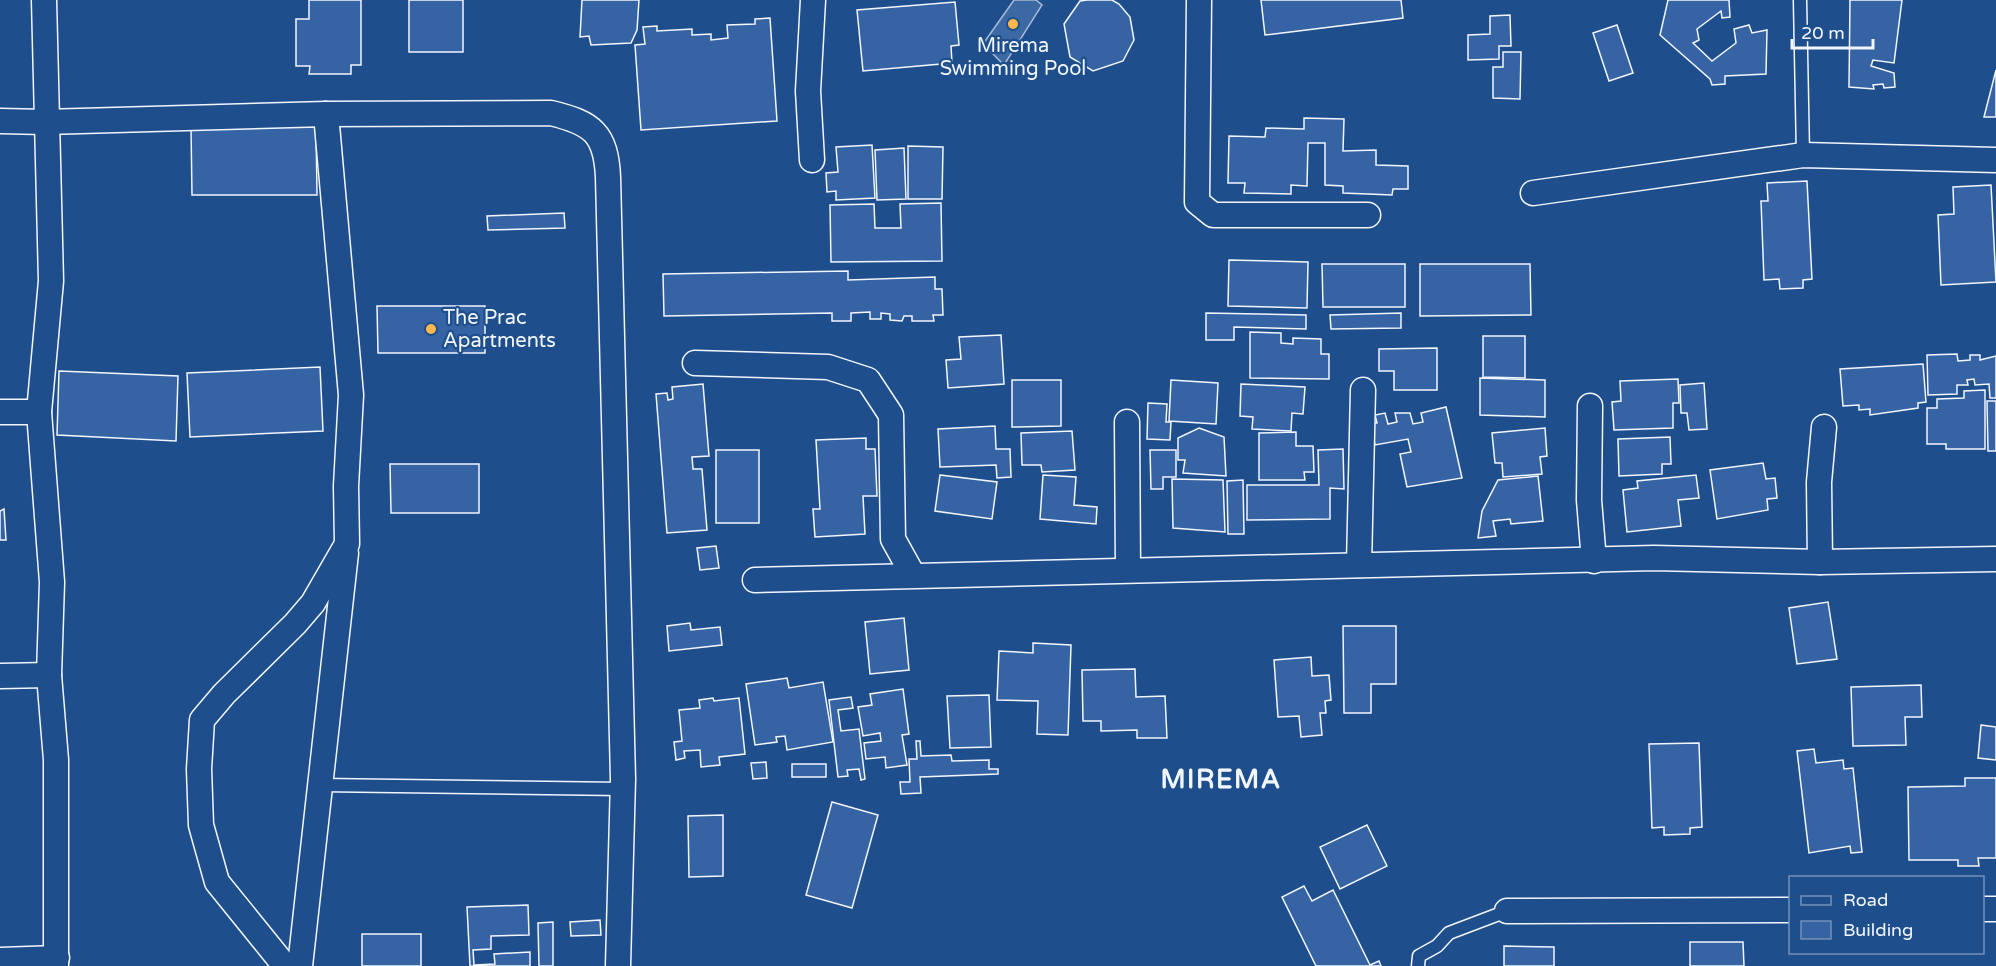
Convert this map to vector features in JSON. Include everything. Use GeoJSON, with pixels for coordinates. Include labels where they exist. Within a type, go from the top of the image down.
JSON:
{"type":"FeatureCollection","features":[{"type":"Feature","properties":{"kind":"street"},"geometry":{"type":"LineString","coordinates":[[0,960],[57,962],[56,760],[49,675],[52,582],[39,412],[51,281],[45,122],[44,0]]}},
{"type":"Feature","properties":{"kind":"street"},"geometry":{"type":"LineString","coordinates":[[812,160],[808,90],[813,0]]}},
{"type":"Feature","properties":{"kind":"street"},"geometry":{"type":"LineString","coordinates":[[1199,0],[1197,201],[1213,214],[1368,215]]}},
{"type":"Feature","properties":{"kind":"street"},"geometry":{"type":"LineString","coordinates":[[0,121],[550,112],[574,118],[597,132],[607,156],[608,177],[622,789],[618,966]]}},
{"type":"Feature","properties":{"kind":"street"},"geometry":{"type":"LineString","coordinates":[[300,966],[347,544],[346,486],[351,395],[326,114]]}},
{"type":"Feature","properties":{"kind":"street"},"geometry":{"type":"LineString","coordinates":[[1533,193],[1803,155],[1996,160]]}},
{"type":"Feature","properties":{"kind":"street"},"geometry":{"type":"LineString","coordinates":[[694,363],[828,367],[868,380],[891,415],[893,539],[913,575]]}},
{"type":"Feature","properties":{"kind":"street"},"geometry":{"type":"LineString","coordinates":[[1359,566],[1363,390]]}},
{"type":"Feature","properties":{"kind":"street"},"geometry":{"type":"LineString","coordinates":[[1590,406],[1589,500],[1594,561]]}},
{"type":"Feature","properties":{"kind":"street"},"geometry":{"type":"LineString","coordinates":[[0,412],[39,412]]}},
{"type":"Feature","properties":{"kind":"street"},"geometry":{"type":"LineString","coordinates":[[1127,422],[1128,570]]}},
{"type":"Feature","properties":{"kind":"street"},"geometry":{"type":"LineString","coordinates":[[1820,562],[1819,482],[1824,427]]}},
{"type":"Feature","properties":{"kind":"street"},"geometry":{"type":"LineString","coordinates":[[285,966],[217,882],[201,825],[199,770],[202,720],[224,694],[295,624],[313,603],[347,544]]}},
{"type":"Feature","properties":{"kind":"street"},"geometry":{"type":"LineString","coordinates":[[755,580],[1654,558],[1820,562],[1996,559]]}},
{"type":"Feature","properties":{"kind":"street"},"geometry":{"type":"LineString","coordinates":[[0,676],[49,675]]}},
{"type":"Feature","properties":{"kind":"street"},"geometry":{"type":"LineString","coordinates":[[1507,911],[1789,910]]}},
{"type":"Feature","properties":{"kind":"lane"},"geometry":{"type":"LineString","coordinates":[[1800,0],[1803,155]]}},
{"type":"Feature","properties":{"kind":"lane"},"geometry":{"type":"LineString","coordinates":[[320,785],[622,789]]}},
{"type":"Feature","properties":{"kind":"lane"},"geometry":{"type":"LineString","coordinates":[[1418,966],[1419,957],[1437,946],[1449,933],[1507,911]]}},
{"type":"Feature","properties":{"kind":"water","name":"Mirema Swimming Pool"},"geometry":{"type":"Polygon","coordinates":[[[1014,0],[1036,0],[1042,5],[1004,65],[983,44],[1014,0]]]}},
{"type":"Feature","properties":{"kind":"building"},"geometry":{"type":"Polygon","coordinates":[[[309,0],[361,0],[361,65],[351,65],[351,74],[309,74],[310,66],[296,66],[296,19],[309,19],[309,0]]]}},
{"type":"Feature","properties":{"kind":"building"},"geometry":{"type":"Polygon","coordinates":[[[409,0],[463,0],[463,52],[409,52],[409,0]]]}},
{"type":"Feature","properties":{"kind":"building"},"geometry":{"type":"Polygon","coordinates":[[[582,0],[639,0],[637,30],[631,43],[591,45],[589,36],[580,37],[582,0]]]}},
{"type":"Feature","properties":{"kind":"building"},"geometry":{"type":"Polygon","coordinates":[[[1112,0],[1119,4],[1130,17],[1134,40],[1123,61],[1093,71],[1070,57],[1064,24],[1080,1],[1112,0]]]}},
{"type":"Feature","properties":{"kind":"building"},"geometry":{"type":"Polygon","coordinates":[[[1261,0],[1401,0],[1403,18],[1265,35],[1261,0]]]}},
{"type":"Feature","properties":{"kind":"building"},"geometry":{"type":"Polygon","coordinates":[[[1668,0],[1729,0],[1730,17],[1722,18],[1721,11],[1697,29],[1699,40],[1693,43],[1712,61],[1736,43],[1734,29],[1749,25],[1752,33],[1767,30],[1766,74],[1725,76],[1725,84],[1712,85],[1710,79],[1660,35],[1668,0]]]}},
{"type":"Feature","properties":{"kind":"building"},"geometry":{"type":"Polygon","coordinates":[[[1850,0],[1902,0],[1894,63],[1873,60],[1871,66],[1894,73],[1895,87],[1884,88],[1883,84],[1873,85],[1874,89],[1849,87],[1850,0]]]}},
{"type":"Feature","properties":{"kind":"building"},"geometry":{"type":"Polygon","coordinates":[[[955,2],[959,45],[951,46],[952,63],[863,71],[857,10],[955,2]]]}},
{"type":"Feature","properties":{"kind":"building"},"geometry":{"type":"Polygon","coordinates":[[[1510,15],[1511,46],[1499,46],[1499,59],[1468,60],[1468,35],[1490,34],[1490,16],[1510,15]]]}},
{"type":"Feature","properties":{"kind":"building"},"geometry":{"type":"Polygon","coordinates":[[[770,18],[777,121],[641,130],[635,45],[645,44],[643,27],[657,26],[657,31],[692,29],[692,35],[711,34],[711,40],[728,38],[727,25],[755,24],[755,19],[770,18]]]}},
{"type":"Feature","properties":{"kind":"building"},"geometry":{"type":"Polygon","coordinates":[[[1617,25],[1633,73],[1609,81],[1593,33],[1617,25]]]}},
{"type":"Feature","properties":{"kind":"building"},"geometry":{"type":"Polygon","coordinates":[[[1503,52],[1521,52],[1520,99],[1493,98],[1493,67],[1503,67],[1503,52]]]}},
{"type":"Feature","properties":{"kind":"building"},"geometry":{"type":"Polygon","coordinates":[[[1996,70],[1996,117],[1984,117],[1996,70]]]}},
{"type":"Feature","properties":{"kind":"building"},"geometry":{"type":"Polygon","coordinates":[[[1304,118],[1344,119],[1343,151],[1376,150],[1376,165],[1408,166],[1408,189],[1393,189],[1392,195],[1343,193],[1343,186],[1325,185],[1325,143],[1308,143],[1307,186],[1291,185],[1291,194],[1244,193],[1245,183],[1228,183],[1229,136],[1265,137],[1266,128],[1304,129],[1304,118]]]}},
{"type":"Feature","properties":{"kind":"building"},"geometry":{"type":"Polygon","coordinates":[[[191,127],[316,127],[317,195],[192,195],[191,127]]]}},
{"type":"Feature","properties":{"kind":"building"},"geometry":{"type":"Polygon","coordinates":[[[872,145],[875,198],[836,200],[836,191],[827,192],[826,173],[838,172],[836,147],[872,145]]]}},
{"type":"Feature","properties":{"kind":"building"},"geometry":{"type":"Polygon","coordinates":[[[908,146],[943,147],[942,199],[908,199],[908,146]]]}},
{"type":"Feature","properties":{"kind":"building"},"geometry":{"type":"Polygon","coordinates":[[[904,148],[906,199],[877,200],[875,150],[904,148]]]}},
{"type":"Feature","properties":{"kind":"building"},"geometry":{"type":"Polygon","coordinates":[[[1807,181],[1812,279],[1803,280],[1803,288],[1780,289],[1779,279],[1764,280],[1761,201],[1768,201],[1767,183],[1807,181]]]}},
{"type":"Feature","properties":{"kind":"building"},"geometry":{"type":"Polygon","coordinates":[[[1991,185],[1996,282],[1941,285],[1938,215],[1954,214],[1953,187],[1991,185]]]}},
{"type":"Feature","properties":{"kind":"building"},"geometry":{"type":"Polygon","coordinates":[[[941,203],[942,261],[831,262],[830,205],[874,204],[875,228],[901,228],[900,204],[941,203]]]}},
{"type":"Feature","properties":{"kind":"building"},"geometry":{"type":"Polygon","coordinates":[[[564,213],[565,228],[488,230],[487,216],[564,213]]]}},
{"type":"Feature","properties":{"kind":"building"},"geometry":{"type":"Polygon","coordinates":[[[1229,260],[1308,262],[1307,308],[1228,306],[1229,260]]]}},
{"type":"Feature","properties":{"kind":"building"},"geometry":{"type":"Polygon","coordinates":[[[1322,264],[1405,264],[1405,307],[1323,307],[1322,264]]]}},
{"type":"Feature","properties":{"kind":"building"},"geometry":{"type":"Polygon","coordinates":[[[1420,264],[1530,264],[1531,315],[1420,316],[1420,264]]]}},
{"type":"Feature","properties":{"kind":"building"},"geometry":{"type":"Polygon","coordinates":[[[848,271],[848,280],[935,277],[935,289],[942,289],[943,315],[933,315],[934,321],[912,321],[912,316],[904,316],[902,321],[890,320],[890,314],[881,313],[881,319],[870,319],[870,312],[851,313],[851,321],[832,321],[832,313],[664,316],[663,274],[848,271]]]}},
{"type":"Feature","properties":{"kind":"building","name":"The Prac Apartments"},"geometry":{"type":"Polygon","coordinates":[[[377,306],[485,306],[485,353],[378,353],[377,306]]]}},
{"type":"Feature","properties":{"kind":"building"},"geometry":{"type":"Polygon","coordinates":[[[1206,313],[1306,315],[1306,329],[1234,327],[1234,340],[1206,340],[1206,313]]]}},
{"type":"Feature","properties":{"kind":"building"},"geometry":{"type":"Polygon","coordinates":[[[1401,313],[1401,328],[1331,329],[1330,315],[1401,313]]]}},
{"type":"Feature","properties":{"kind":"building"},"geometry":{"type":"Polygon","coordinates":[[[1250,332],[1281,333],[1281,343],[1293,344],[1293,338],[1321,339],[1321,354],[1329,354],[1329,379],[1250,378],[1250,332]]]}},
{"type":"Feature","properties":{"kind":"building"},"geometry":{"type":"Polygon","coordinates":[[[1001,335],[1004,384],[948,388],[946,360],[961,359],[959,337],[1001,335]]]}},
{"type":"Feature","properties":{"kind":"building"},"geometry":{"type":"Polygon","coordinates":[[[1483,336],[1525,336],[1525,378],[1483,377],[1483,336]]]}},
{"type":"Feature","properties":{"kind":"building"},"geometry":{"type":"Polygon","coordinates":[[[1437,348],[1437,390],[1394,390],[1394,371],[1379,371],[1379,349],[1437,348]]]}},
{"type":"Feature","properties":{"kind":"building"},"geometry":{"type":"Polygon","coordinates":[[[1957,354],[1958,361],[1970,360],[1970,355],[1980,355],[1980,360],[1996,356],[1996,398],[1990,398],[1989,384],[1975,385],[1974,379],[1967,380],[1968,385],[1957,385],[1957,394],[1928,395],[1927,355],[1957,354]]]}},
{"type":"Feature","properties":{"kind":"building"},"geometry":{"type":"Polygon","coordinates":[[[1923,364],[1926,402],[1918,403],[1918,408],[1870,415],[1870,409],[1859,410],[1859,405],[1843,406],[1840,369],[1923,364]]]}},
{"type":"Feature","properties":{"kind":"building"},"geometry":{"type":"Polygon","coordinates":[[[320,367],[323,431],[190,437],[187,373],[320,367]]]}},
{"type":"Feature","properties":{"kind":"building"},"geometry":{"type":"Polygon","coordinates":[[[59,371],[178,376],[176,441],[57,435],[59,371]]]}},
{"type":"Feature","properties":{"kind":"building"},"geometry":{"type":"Polygon","coordinates":[[[1480,378],[1545,380],[1545,417],[1480,415],[1480,378]]]}},
{"type":"Feature","properties":{"kind":"building"},"geometry":{"type":"Polygon","coordinates":[[[1678,379],[1679,403],[1673,403],[1673,428],[1614,430],[1612,402],[1621,401],[1620,381],[1678,379]]]}},
{"type":"Feature","properties":{"kind":"building"},"geometry":{"type":"Polygon","coordinates":[[[1012,380],[1061,380],[1061,426],[1012,427],[1012,380]]]}},
{"type":"Feature","properties":{"kind":"building"},"geometry":{"type":"Polygon","coordinates":[[[1171,380],[1218,383],[1216,424],[1169,421],[1171,380]]]}},
{"type":"Feature","properties":{"kind":"building"},"geometry":{"type":"Polygon","coordinates":[[[1704,383],[1707,429],[1689,430],[1687,413],[1681,413],[1680,385],[1704,383]]]}},
{"type":"Feature","properties":{"kind":"building"},"geometry":{"type":"Polygon","coordinates":[[[703,384],[709,456],[692,457],[693,469],[702,469],[707,530],[667,533],[656,394],[667,393],[668,400],[673,399],[672,387],[703,384]]]}},
{"type":"Feature","properties":{"kind":"building"},"geometry":{"type":"Polygon","coordinates":[[[1241,384],[1305,387],[1303,414],[1292,413],[1291,431],[1252,429],[1253,417],[1240,416],[1241,384]]]}},
{"type":"Feature","properties":{"kind":"building"},"geometry":{"type":"Polygon","coordinates":[[[1985,390],[1985,449],[1946,449],[1946,444],[1927,444],[1927,408],[1937,408],[1937,399],[1964,398],[1964,391],[1985,390]]]}},
{"type":"Feature","properties":{"kind":"building"},"geometry":{"type":"Polygon","coordinates":[[[1987,401],[1996,401],[1996,451],[1988,451],[1987,401]]]}},
{"type":"Feature","properties":{"kind":"building"},"geometry":{"type":"Polygon","coordinates":[[[1148,403],[1167,404],[1166,422],[1171,422],[1170,440],[1147,439],[1148,403]]]}},
{"type":"Feature","properties":{"kind":"building"},"geometry":{"type":"Polygon","coordinates":[[[1446,407],[1462,478],[1407,487],[1400,454],[1411,452],[1408,439],[1375,445],[1371,424],[1377,423],[1375,415],[1385,413],[1388,424],[1397,422],[1395,413],[1410,413],[1413,424],[1423,422],[1421,413],[1446,407]]]}},
{"type":"Feature","properties":{"kind":"building"},"geometry":{"type":"Polygon","coordinates":[[[995,426],[996,449],[1010,449],[1011,477],[997,478],[996,465],[940,467],[938,429],[995,426]]]}},
{"type":"Feature","properties":{"kind":"building"},"geometry":{"type":"Polygon","coordinates":[[[1199,428],[1224,437],[1226,476],[1183,473],[1185,460],[1178,460],[1178,438],[1199,428]]]}},
{"type":"Feature","properties":{"kind":"building"},"geometry":{"type":"Polygon","coordinates":[[[1545,428],[1547,456],[1540,457],[1542,474],[1503,477],[1502,463],[1495,463],[1492,433],[1545,428]]]}},
{"type":"Feature","properties":{"kind":"building"},"geometry":{"type":"Polygon","coordinates":[[[1072,431],[1075,470],[1042,472],[1041,465],[1022,465],[1021,433],[1072,431]]]}},
{"type":"Feature","properties":{"kind":"building"},"geometry":{"type":"Polygon","coordinates":[[[1296,432],[1296,446],[1313,446],[1314,472],[1304,472],[1305,480],[1259,480],[1259,433],[1296,432]]]}},
{"type":"Feature","properties":{"kind":"building"},"geometry":{"type":"Polygon","coordinates":[[[1670,437],[1671,464],[1662,464],[1662,474],[1619,476],[1618,439],[1670,437]]]}},
{"type":"Feature","properties":{"kind":"building"},"geometry":{"type":"Polygon","coordinates":[[[866,438],[866,449],[875,449],[877,496],[863,496],[865,534],[815,537],[813,509],[820,509],[816,440],[866,438]]]}},
{"type":"Feature","properties":{"kind":"building"},"geometry":{"type":"Polygon","coordinates":[[[1343,449],[1344,489],[1330,488],[1330,519],[1247,520],[1247,485],[1319,485],[1318,450],[1343,449]]]}},
{"type":"Feature","properties":{"kind":"building"},"geometry":{"type":"Polygon","coordinates":[[[716,450],[759,450],[759,523],[716,523],[716,450]]]}},
{"type":"Feature","properties":{"kind":"building"},"geometry":{"type":"Polygon","coordinates":[[[1150,450],[1176,450],[1176,477],[1163,477],[1163,489],[1151,489],[1150,450]]]}},
{"type":"Feature","properties":{"kind":"building"},"geometry":{"type":"Polygon","coordinates":[[[1763,463],[1766,479],[1775,478],[1777,498],[1767,499],[1768,510],[1717,519],[1710,470],[1763,463]]]}},
{"type":"Feature","properties":{"kind":"building"},"geometry":{"type":"Polygon","coordinates":[[[390,464],[479,464],[479,513],[391,513],[390,464]]]}},
{"type":"Feature","properties":{"kind":"building"},"geometry":{"type":"Polygon","coordinates":[[[940,475],[997,482],[992,519],[935,511],[940,475]]]}},
{"type":"Feature","properties":{"kind":"building"},"geometry":{"type":"Polygon","coordinates":[[[1043,475],[1076,477],[1074,505],[1097,507],[1096,524],[1040,519],[1043,475]]]}},
{"type":"Feature","properties":{"kind":"building"},"geometry":{"type":"Polygon","coordinates":[[[1696,475],[1699,498],[1678,500],[1681,526],[1627,532],[1623,490],[1638,488],[1637,481],[1696,475]]]}},
{"type":"Feature","properties":{"kind":"building"},"geometry":{"type":"Polygon","coordinates":[[[1538,476],[1543,521],[1511,524],[1510,519],[1493,521],[1496,536],[1478,538],[1482,511],[1498,480],[1538,476]]]}},
{"type":"Feature","properties":{"kind":"building"},"geometry":{"type":"Polygon","coordinates":[[[1172,479],[1223,480],[1225,532],[1173,528],[1172,479]]]}},
{"type":"Feature","properties":{"kind":"building"},"geometry":{"type":"Polygon","coordinates":[[[1243,480],[1244,534],[1228,534],[1227,481],[1243,480]]]}},
{"type":"Feature","properties":{"kind":"building"},"geometry":{"type":"Polygon","coordinates":[[[4,509],[6,540],[0,540],[0,511],[4,509]]]}},
{"type":"Feature","properties":{"kind":"building"},"geometry":{"type":"Polygon","coordinates":[[[716,546],[719,568],[700,570],[697,548],[716,546]]]}},
{"type":"Feature","properties":{"kind":"building"},"geometry":{"type":"Polygon","coordinates":[[[1828,602],[1837,659],[1797,664],[1789,608],[1828,602]]]}},
{"type":"Feature","properties":{"kind":"building"},"geometry":{"type":"Polygon","coordinates":[[[904,618],[909,670],[870,674],[865,622],[904,618]]]}},
{"type":"Feature","properties":{"kind":"building"},"geometry":{"type":"Polygon","coordinates":[[[690,623],[691,630],[720,627],[722,645],[669,651],[667,626],[690,623]]]}},
{"type":"Feature","properties":{"kind":"building"},"geometry":{"type":"Polygon","coordinates":[[[1343,626],[1396,626],[1396,684],[1371,684],[1371,713],[1344,713],[1343,626]]]}},
{"type":"Feature","properties":{"kind":"building"},"geometry":{"type":"Polygon","coordinates":[[[1033,643],[1071,645],[1068,735],[1037,734],[1038,701],[997,700],[999,651],[1033,653],[1033,643]]]}},
{"type":"Feature","properties":{"kind":"building"},"geometry":{"type":"Polygon","coordinates":[[[1311,657],[1312,676],[1329,675],[1331,700],[1325,701],[1326,713],[1320,713],[1322,735],[1301,737],[1299,716],[1278,717],[1274,660],[1311,657]]]}},
{"type":"Feature","properties":{"kind":"building"},"geometry":{"type":"Polygon","coordinates":[[[1135,669],[1136,697],[1165,696],[1167,738],[1137,738],[1137,730],[1101,731],[1101,721],[1083,721],[1082,670],[1135,669]]]}},
{"type":"Feature","properties":{"kind":"building"},"geometry":{"type":"Polygon","coordinates":[[[787,678],[789,688],[823,682],[833,742],[787,750],[785,736],[776,737],[777,742],[755,745],[746,684],[787,678]]]}},
{"type":"Feature","properties":{"kind":"building"},"geometry":{"type":"Polygon","coordinates":[[[1921,685],[1922,717],[1905,717],[1906,745],[1853,746],[1851,687],[1921,685]]]}},
{"type":"Feature","properties":{"kind":"building"},"geometry":{"type":"Polygon","coordinates":[[[903,689],[909,734],[902,735],[907,765],[886,768],[885,757],[866,759],[864,743],[881,741],[880,733],[863,736],[858,707],[872,705],[870,694],[903,689]]]}},
{"type":"Feature","properties":{"kind":"building"},"geometry":{"type":"Polygon","coordinates":[[[989,695],[991,747],[950,748],[947,696],[989,695]]]}},
{"type":"Feature","properties":{"kind":"building"},"geometry":{"type":"Polygon","coordinates":[[[851,697],[853,708],[838,710],[841,731],[859,729],[865,779],[861,780],[859,769],[847,770],[848,776],[838,777],[829,700],[851,697]]]}},
{"type":"Feature","properties":{"kind":"building"},"geometry":{"type":"Polygon","coordinates":[[[713,698],[714,701],[739,698],[745,754],[719,757],[720,765],[701,767],[700,750],[684,751],[685,758],[676,760],[674,742],[682,741],[679,710],[700,708],[699,700],[713,698]]]}},
{"type":"Feature","properties":{"kind":"building"},"geometry":{"type":"Polygon","coordinates":[[[1981,725],[1996,727],[1996,760],[1978,758],[1981,725]]]}},
{"type":"Feature","properties":{"kind":"building"},"geometry":{"type":"Polygon","coordinates":[[[916,741],[920,741],[921,756],[951,755],[952,761],[989,760],[989,769],[998,769],[998,774],[920,777],[921,793],[901,794],[900,782],[910,782],[909,759],[917,759],[916,741]]]}},
{"type":"Feature","properties":{"kind":"building"},"geometry":{"type":"Polygon","coordinates":[[[1699,743],[1702,827],[1690,828],[1690,834],[1664,835],[1664,827],[1652,828],[1649,744],[1699,743]]]}},
{"type":"Feature","properties":{"kind":"building"},"geometry":{"type":"Polygon","coordinates":[[[1814,749],[1816,763],[1843,760],[1844,769],[1853,768],[1862,852],[1851,853],[1850,846],[1809,853],[1797,751],[1814,749]]]}},
{"type":"Feature","properties":{"kind":"building"},"geometry":{"type":"Polygon","coordinates":[[[766,762],[767,778],[753,779],[751,763],[766,762]]]}},
{"type":"Feature","properties":{"kind":"building"},"geometry":{"type":"Polygon","coordinates":[[[792,764],[826,764],[826,777],[792,777],[792,764]]]}},
{"type":"Feature","properties":{"kind":"building"},"geometry":{"type":"Polygon","coordinates":[[[1965,778],[1996,778],[1996,858],[1978,858],[1979,866],[1958,866],[1958,860],[1909,860],[1908,787],[1965,786],[1965,778]]]}},
{"type":"Feature","properties":{"kind":"building"},"geometry":{"type":"Polygon","coordinates":[[[832,802],[878,815],[852,908],[806,895],[832,802]]]}},
{"type":"Feature","properties":{"kind":"building"},"geometry":{"type":"Polygon","coordinates":[[[723,815],[723,876],[689,877],[688,816],[723,815]]]}},
{"type":"Feature","properties":{"kind":"building"},"geometry":{"type":"Polygon","coordinates":[[[1367,825],[1387,866],[1340,889],[1320,847],[1367,825]]]}},
{"type":"Feature","properties":{"kind":"building"},"geometry":{"type":"Polygon","coordinates":[[[1304,886],[1312,901],[1333,890],[1370,965],[1379,961],[1381,966],[1316,966],[1282,897],[1304,886]]]}},
{"type":"Feature","properties":{"kind":"building"},"geometry":{"type":"Polygon","coordinates":[[[528,905],[529,935],[491,936],[491,949],[473,950],[474,965],[495,964],[494,954],[530,952],[530,966],[470,966],[467,907],[528,905]]]}},
{"type":"Feature","properties":{"kind":"building"},"geometry":{"type":"Polygon","coordinates":[[[600,920],[601,935],[571,936],[570,922],[600,920]]]}},
{"type":"Feature","properties":{"kind":"building"},"geometry":{"type":"Polygon","coordinates":[[[553,922],[553,966],[539,966],[538,923],[553,922]]]}},
{"type":"Feature","properties":{"kind":"building"},"geometry":{"type":"Polygon","coordinates":[[[362,934],[421,934],[421,966],[362,966],[362,934]]]}},
{"type":"Feature","properties":{"kind":"building"},"geometry":{"type":"Polygon","coordinates":[[[1690,942],[1743,942],[1744,966],[1690,966],[1690,942]]]}},
{"type":"Feature","properties":{"kind":"building"},"geometry":{"type":"Polygon","coordinates":[[[1504,946],[1554,947],[1554,966],[1504,966],[1504,946]]]}},
{"type":"Feature","properties":{"kind":"place","name":"Mirema Swimming Pool"},"geometry":{"type":"Point","coordinates":[1013,24]}},
{"type":"Feature","properties":{"kind":"place","name":"The Prac Apartments"},"geometry":{"type":"Point","coordinates":[431,329]}},
{"type":"Feature","properties":{"kind":"district","name":"MIREMA"},"geometry":{"type":"Point","coordinates":[1221,779]}}]}
